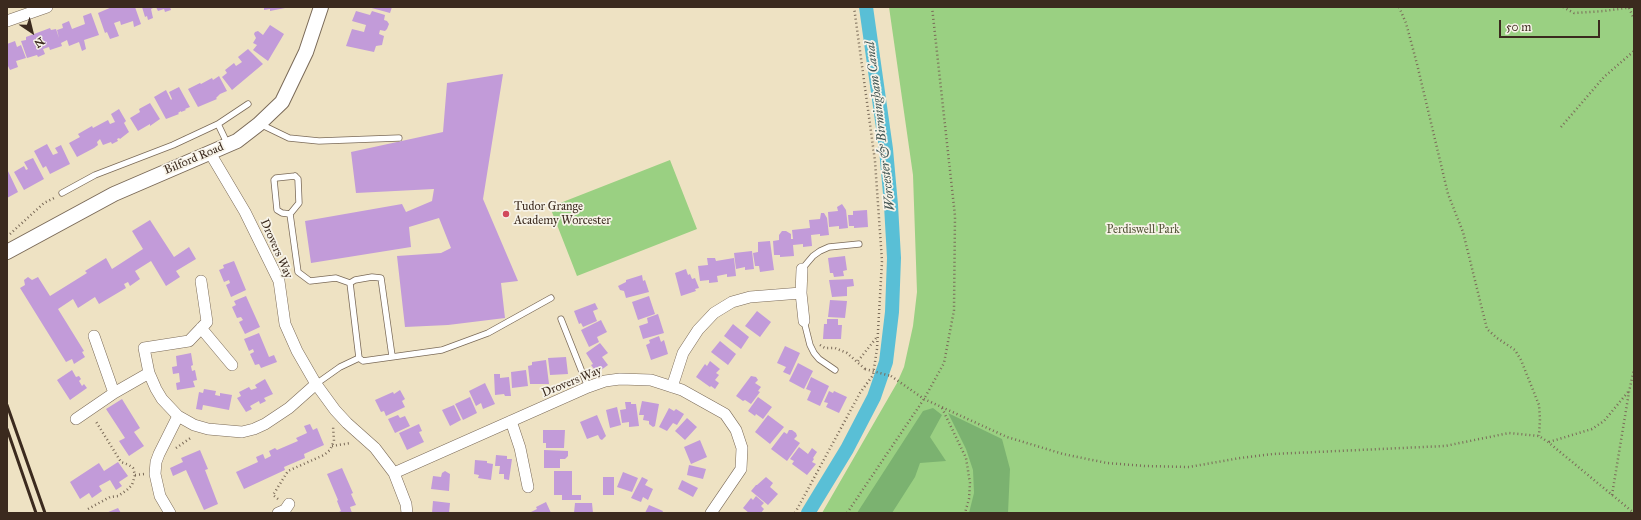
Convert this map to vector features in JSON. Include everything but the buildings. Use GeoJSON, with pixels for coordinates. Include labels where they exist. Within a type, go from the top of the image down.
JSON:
{"type":"FeatureCollection","features":[{"type":"Feature","properties":{"kind":"street"},"geometry":{"type":"LineString","coordinates":[[7,21],[47,7]]}},
{"type":"Feature","properties":{"kind":"street","name":"Bilford Road"},"geometry":{"type":"LineString","coordinates":[[7,252],[114,194],[238,141],[259,124],[282,102],[306,52],[321,7]]}},
{"type":"Feature","properties":{"kind":"street","name":"Drovers Way"},"geometry":{"type":"LineString","coordinates":[[210,153],[245,212],[279,282],[285,324],[297,351],[316,384],[335,410],[375,448],[394,473],[406,504],[407,513]]}},
{"type":"Feature","properties":{"kind":"street"},"geometry":{"type":"LineString","coordinates":[[802,269],[801,293],[804,320]]}},
{"type":"Feature","properties":{"kind":"street"},"geometry":{"type":"LineString","coordinates":[[201,281],[207,322],[189,341],[144,348],[149,373],[162,399],[178,416],[194,425],[205,428],[221,431],[242,432],[265,424],[289,408],[316,384]]}},
{"type":"Feature","properties":{"kind":"street"},"geometry":{"type":"LineString","coordinates":[[672,387],[683,353],[698,330],[714,313],[732,302],[750,297],[801,293]]}},
{"type":"Feature","properties":{"kind":"street"},"geometry":{"type":"LineString","coordinates":[[201,328],[232,365]]}},
{"type":"Feature","properties":{"kind":"street"},"geometry":{"type":"LineString","coordinates":[[94,336],[114,393]]}},
{"type":"Feature","properties":{"kind":"street"},"geometry":{"type":"LineString","coordinates":[[76,419],[114,393],[149,373]]}},
{"type":"Feature","properties":{"kind":"street","name":"Drovers Way"},"geometry":{"type":"LineString","coordinates":[[394,473],[588,387],[605,381],[620,379],[652,380],[682,390],[725,414],[736,430],[742,448],[741,469],[711,513]]}},
{"type":"Feature","properties":{"kind":"street"},"geometry":{"type":"LineString","coordinates":[[170,513],[164,505],[156,485],[156,462],[178,416]]}},
{"type":"Feature","properties":{"kind":"street"},"geometry":{"type":"LineString","coordinates":[[511,421],[520,448],[528,487]]}},
{"type":"Feature","properties":{"kind":"street"},"geometry":{"type":"LineString","coordinates":[[278,513],[285,510],[289,505]]}},
{"type":"Feature","properties":{"kind":"lane"},"geometry":{"type":"LineString","coordinates":[[62,193],[96,175],[173,145],[218,124],[248,104]]}},
{"type":"Feature","properties":{"kind":"lane"},"geometry":{"type":"LineString","coordinates":[[218,124],[228,145]]}},
{"type":"Feature","properties":{"kind":"lane"},"geometry":{"type":"LineString","coordinates":[[259,124],[289,138],[319,141],[398,138]]}},
{"type":"Feature","properties":{"kind":"lane"},"geometry":{"type":"LineString","coordinates":[[295,176],[298,179],[300,203],[290,214],[282,213],[277,210],[274,180],[276,178],[295,176]]}},
{"type":"Feature","properties":{"kind":"lane"},"geometry":{"type":"LineString","coordinates":[[290,214],[298,272],[310,281],[336,278],[350,282],[372,277],[381,278],[392,356]]}},
{"type":"Feature","properties":{"kind":"lane"},"geometry":{"type":"LineString","coordinates":[[802,269],[813,256],[829,247],[859,244]]}},
{"type":"Feature","properties":{"kind":"lane"},"geometry":{"type":"LineString","coordinates":[[350,282],[359,358]]}},
{"type":"Feature","properties":{"kind":"lane"},"geometry":{"type":"LineString","coordinates":[[316,384],[340,367],[359,358],[363,360],[442,350],[488,333],[551,298]]}},
{"type":"Feature","properties":{"kind":"lane"},"geometry":{"type":"LineString","coordinates":[[561,319],[588,387]]}},
{"type":"Feature","properties":{"kind":"lane"},"geometry":{"type":"LineString","coordinates":[[804,320],[810,345],[814,353],[819,359],[835,370]]}},
{"type":"Feature","properties":{"kind":"path"},"geometry":{"type":"LineString","coordinates":[[795,513],[860,393],[872,375],[877,336],[882,261],[875,161],[854,7]]}},
{"type":"Feature","properties":{"kind":"path"},"geometry":{"type":"LineString","coordinates":[[847,513],[924,399],[944,362],[954,310],[955,216],[932,7]]}},
{"type":"Feature","properties":{"kind":"path"},"geometry":{"type":"LineString","coordinates":[[1399,7],[1406,23],[1448,194],[1463,232],[1487,329],[1515,350],[1521,360],[1539,405],[1539,436]]}},
{"type":"Feature","properties":{"kind":"path"},"geometry":{"type":"LineString","coordinates":[[1563,7],[1574,13],[1633,7]]}},
{"type":"Feature","properties":{"kind":"path"},"geometry":{"type":"LineString","coordinates":[[1629,8],[1634,19]]}},
{"type":"Feature","properties":{"kind":"path"},"geometry":{"type":"LineString","coordinates":[[1561,127],[1604,77],[1634,51]]}},
{"type":"Feature","properties":{"kind":"path"},"geometry":{"type":"LineString","coordinates":[[7,237],[44,203],[62,193]]}},
{"type":"Feature","properties":{"kind":"path"},"geometry":{"type":"LineString","coordinates":[[858,362],[877,336]]}},
{"type":"Feature","properties":{"kind":"path"},"geometry":{"type":"LineString","coordinates":[[816,343],[825,348],[835,348],[858,362],[865,369],[891,376],[924,399],[1007,437],[1063,454],[1107,463],[1189,467],[1273,454],[1445,446],[1510,434],[1539,436],[1634,513]]}},
{"type":"Feature","properties":{"kind":"path"},"geometry":{"type":"LineString","coordinates":[[1612,495],[1634,369]]}},
{"type":"Feature","properties":{"kind":"path"},"geometry":{"type":"LineString","coordinates":[[1548,442],[1592,429],[1604,421],[1629,392]]}},
{"type":"Feature","properties":{"kind":"path"},"geometry":{"type":"LineString","coordinates":[[942,407],[966,458],[970,483],[966,513]]}},
{"type":"Feature","properties":{"kind":"path"},"geometry":{"type":"LineString","coordinates":[[88,410],[121,462],[133,468],[135,475],[132,484],[127,490],[118,496],[110,497],[88,509]]}},
{"type":"Feature","properties":{"kind":"path"},"geometry":{"type":"LineString","coordinates":[[289,505],[273,496],[288,471],[324,455],[330,450],[334,441],[332,418],[335,410]]}},
{"type":"Feature","properties":{"kind":"path"},"geometry":{"type":"LineString","coordinates":[[175,449],[205,428]]}},
{"type":"Feature","properties":{"kind":"green space","name":"Perdiswell Park"},"geometry":{"type":"Polygon","coordinates":[[[889,7],[1634,7],[1634,513],[822,513],[897,383],[904,367],[913,326],[917,292],[913,175],[889,7]]]}},
{"type":"Feature","properties":{"kind":"green space"},"geometry":{"type":"Polygon","coordinates":[[[670,160],[697,229],[577,276],[550,207],[670,160]]]}},
{"type":"Feature","properties":{"kind":"green space"},"geometry":{"type":"Polygon","coordinates":[[[933,408],[942,415],[930,437],[946,461],[920,463],[915,477],[892,513],[857,513],[923,411],[933,408]]]}},
{"type":"Feature","properties":{"kind":"green space"},"geometry":{"type":"Polygon","coordinates":[[[948,413],[1002,439],[1010,469],[1008,513],[969,513],[974,493],[973,470],[966,449],[948,413]]]}},
{"type":"Feature","properties":{"kind":"waterway","name":"Worcester & Birmingham Canal"},"geometry":{"type":"LineString","coordinates":[[808,513],[847,449],[874,397],[886,362],[892,312],[894,258],[891,205],[886,149],[866,7]]}},
{"type":"Feature","properties":{"kind":"railway"},"geometry":{"type":"LineString","coordinates":[[7,405],[45,513]]}},
{"type":"Feature","properties":{"kind":"railway"},"geometry":{"type":"LineString","coordinates":[[7,429],[36,513]]}},
{"type":"Feature","properties":{"kind":"place","name":"Tudor Grange Academy Worcester"},"geometry":{"type":"Point","coordinates":[506,214]}}]}
